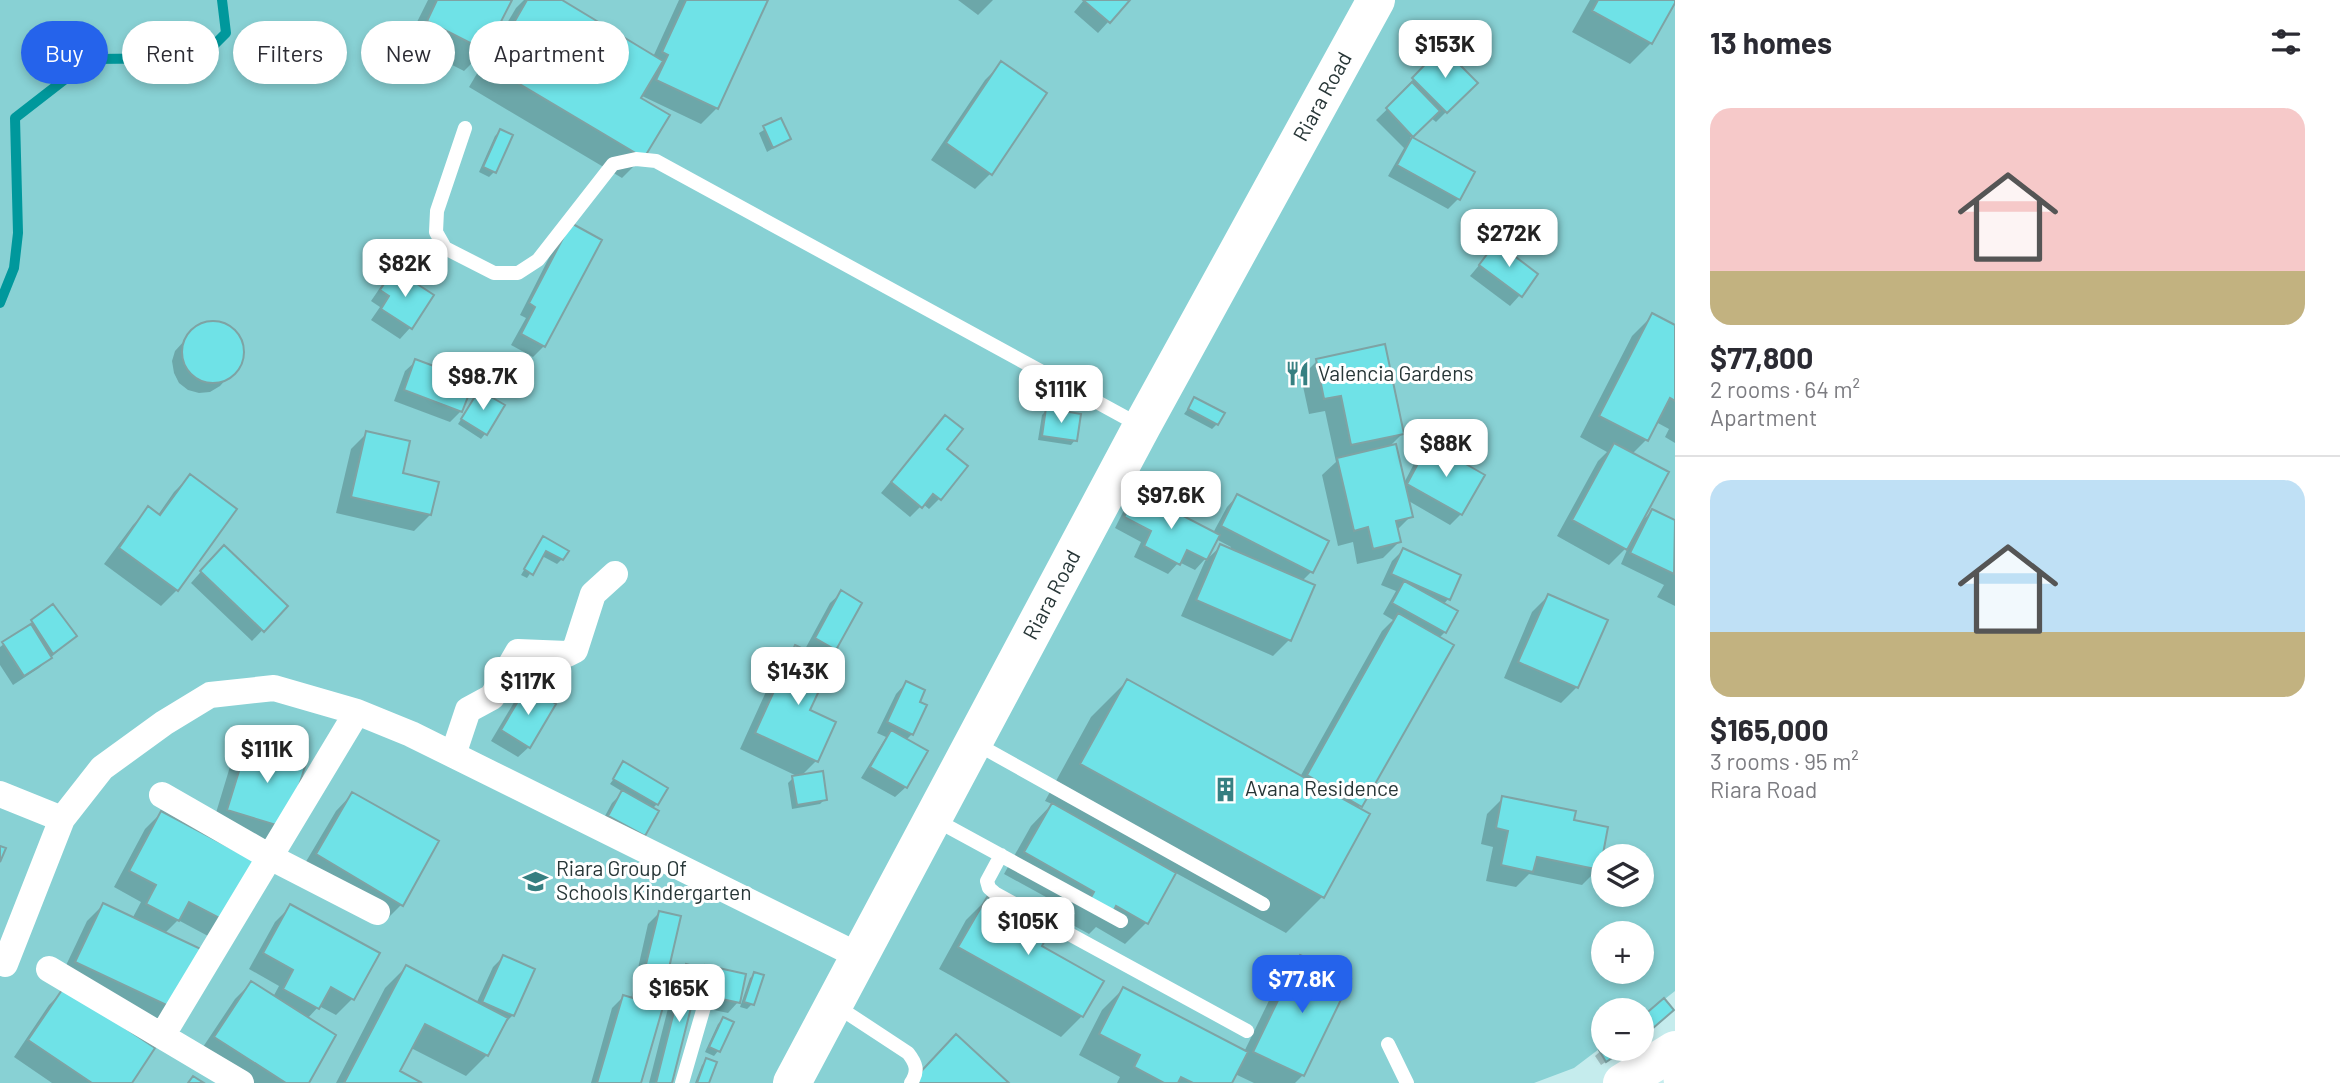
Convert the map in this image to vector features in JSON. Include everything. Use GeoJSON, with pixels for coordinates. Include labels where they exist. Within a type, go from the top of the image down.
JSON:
{"type":"FeatureCollection","features":[{"type":"Feature","properties":{"kind":"street","name":"Riara Road"},"geometry":{"type":"LineString","coordinates":[[793,1083],[1142,426],[1376,0]]}},
{"type":"Feature","properties":{"kind":"street"},"geometry":{"type":"LineString","coordinates":[[453,755],[468,710],[492,697],[518,652],[567,654],[575,650],[593,594],[615,574]]}},
{"type":"Feature","properties":{"kind":"street"},"geometry":{"type":"LineString","coordinates":[[5,964],[62,819],[102,768],[164,723],[210,695],[274,688],[357,712],[411,734],[860,957]]}},
{"type":"Feature","properties":{"kind":"street"},"geometry":{"type":"LineString","coordinates":[[162,1036],[357,712]]}},
{"type":"Feature","properties":{"kind":"street"},"geometry":{"type":"LineString","coordinates":[[0,794],[62,819]]}},
{"type":"Feature","properties":{"kind":"street"},"geometry":{"type":"LineString","coordinates":[[162,795],[270,857],[377,912]]}},
{"type":"Feature","properties":{"kind":"street"},"geometry":{"type":"LineString","coordinates":[[49,969],[240,1083]]}},
{"type":"Feature","properties":{"kind":"street"},"geometry":{"type":"LineString","coordinates":[[1622,1083],[1671,1063]]}},
{"type":"Feature","properties":{"kind":"lane"},"geometry":{"type":"LineString","coordinates":[[465,128],[437,211],[436,232],[445,248],[494,274],[518,273],[538,260],[613,164],[636,159],[656,161],[1142,426]]}},
{"type":"Feature","properties":{"kind":"lane"},"geometry":{"type":"LineString","coordinates":[[974,742],[1263,904]]}},
{"type":"Feature","properties":{"kind":"lane"},"geometry":{"type":"LineString","coordinates":[[933,818],[1121,920]]}},
{"type":"Feature","properties":{"kind":"lane"},"geometry":{"type":"LineString","coordinates":[[1000,855],[987,881],[989,888],[996,894],[1247,1031]]}},
{"type":"Feature","properties":{"kind":"lane"},"geometry":{"type":"LineString","coordinates":[[835,1004],[908,1053],[917,1069],[911,1083]]}},
{"type":"Feature","properties":{"kind":"lane"},"geometry":{"type":"LineString","coordinates":[[682,1083],[704,1007]]}},
{"type":"Feature","properties":{"kind":"lane"},"geometry":{"type":"LineString","coordinates":[[1388,1044],[1407,1083]]}},
{"type":"Feature","properties":{"kind":"shaded area"},"geometry":{"type":"Polygon","coordinates":[[[0,0],[1675,0],[1675,991],[1654,1008],[1654,998],[1591,998],[1591,1055],[1574,1068],[1534,1083],[0,1083],[0,0]]]}},
{"type":"Feature","properties":{"kind":"building"},"geometry":{"type":"Polygon","coordinates":[[[437,0],[512,0],[501,21],[469,21],[469,42],[455,35],[455,21],[427,21],[437,0]]]}},
{"type":"Feature","properties":{"kind":"building"},"geometry":{"type":"Polygon","coordinates":[[[527,0],[562,0],[597,21],[515,21],[527,0]]]}},
{"type":"Feature","properties":{"kind":"building"},"geometry":{"type":"Polygon","coordinates":[[[686,0],[768,0],[718,109],[656,80],[668,55],[662,52],[686,0]]]}},
{"type":"Feature","properties":{"kind":"building"},"geometry":{"type":"Polygon","coordinates":[[[1083,0],[1130,0],[1110,23],[1083,0]]]}},
{"type":"Feature","properties":{"kind":"building"},"geometry":{"type":"Polygon","coordinates":[[[1598,0],[1675,0],[1675,3],[1652,44],[1592,11],[1598,0]]]}},
{"type":"Feature","properties":{"kind":"building"},"geometry":{"type":"Polygon","coordinates":[[[629,40],[663,61],[641,98],[670,115],[644,158],[519,84],[629,84],[629,40]]]}},
{"type":"Feature","properties":{"kind":"building"},"geometry":{"type":"Polygon","coordinates":[[[1442,47],[1478,83],[1447,113],[1412,78],[1442,47]]]}},
{"type":"Feature","properties":{"kind":"building"},"geometry":{"type":"Polygon","coordinates":[[[1001,61],[1047,93],[992,175],[946,143],[1001,61]]]}},
{"type":"Feature","properties":{"kind":"building"},"geometry":{"type":"Polygon","coordinates":[[[1412,82],[1440,111],[1413,137],[1386,108],[1412,82]]]}},
{"type":"Feature","properties":{"kind":"building"},"geometry":{"type":"Polygon","coordinates":[[[781,118],[791,139],[773,148],[763,126],[781,118]]]}},
{"type":"Feature","properties":{"kind":"building"},"geometry":{"type":"Polygon","coordinates":[[[500,129],[513,135],[496,173],[483,167],[500,129]]]}},
{"type":"Feature","properties":{"kind":"building"},"geometry":{"type":"Polygon","coordinates":[[[1412,137],[1475,172],[1460,200],[1397,165],[1412,137]]]}},
{"type":"Feature","properties":{"kind":"building"},"geometry":{"type":"Polygon","coordinates":[[[571,223],[602,240],[545,347],[521,334],[535,307],[529,303],[571,223]]]}},
{"type":"Feature","properties":{"kind":"building"},"geometry":{"type":"Polygon","coordinates":[[[1496,242],[1538,274],[1522,297],[1479,265],[1496,242]]]}},
{"type":"Feature","properties":{"kind":"building"},"geometry":{"type":"Polygon","coordinates":[[[394,269],[434,295],[412,329],[381,309],[389,296],[380,290],[394,269]]]}},
{"type":"Feature","properties":{"kind":"building"},"geometry":{"type":"Polygon","coordinates":[[[1652,313],[1675,325],[1675,401],[1670,398],[1648,441],[1599,416],[1652,313]]]}},
{"type":"Feature","properties":{"kind":"building"},"geometry":{"type":"Polygon","coordinates":[[[213,321],[235,330],[244,352],[235,374],[213,383],[191,374],[182,352],[191,330],[213,321]]]}},
{"type":"Feature","properties":{"kind":"building"},"geometry":{"type":"Polygon","coordinates":[[[1385,344],[1404,434],[1351,445],[1341,396],[1324,399],[1316,359],[1385,344]]]}},
{"type":"Feature","properties":{"kind":"building"},"geometry":{"type":"Polygon","coordinates":[[[415,359],[474,381],[462,412],[404,390],[415,359]]]}},
{"type":"Feature","properties":{"kind":"building"},"geometry":{"type":"Polygon","coordinates":[[[479,390],[505,405],[487,435],[461,419],[479,390]]]}},
{"type":"Feature","properties":{"kind":"building"},"geometry":{"type":"Polygon","coordinates":[[[1194,397],[1225,413],[1218,425],[1188,409],[1194,397]]]}},
{"type":"Feature","properties":{"kind":"building"},"geometry":{"type":"Polygon","coordinates":[[[1046,408],[1081,414],[1077,441],[1042,436],[1046,408]]]}},
{"type":"Feature","properties":{"kind":"building"},"geometry":{"type":"Polygon","coordinates":[[[945,415],[963,429],[947,449],[968,466],[941,500],[933,494],[922,508],[891,482],[945,415]]]}},
{"type":"Feature","properties":{"kind":"building"},"geometry":{"type":"Polygon","coordinates":[[[366,431],[410,441],[403,473],[439,482],[431,515],[351,497],[366,431]]]}},
{"type":"Feature","properties":{"kind":"building"},"geometry":{"type":"Polygon","coordinates":[[[1429,443],[1485,475],[1462,515],[1407,484],[1429,443]]]}},
{"type":"Feature","properties":{"kind":"building"},"geometry":{"type":"Polygon","coordinates":[[[1614,443],[1669,472],[1627,550],[1572,520],[1614,443]]]}},
{"type":"Feature","properties":{"kind":"building"},"geometry":{"type":"Polygon","coordinates":[[[1396,444],[1413,517],[1396,521],[1401,542],[1373,549],[1368,527],[1354,531],[1337,458],[1396,444]]]}},
{"type":"Feature","properties":{"kind":"building"},"geometry":{"type":"Polygon","coordinates":[[[190,474],[237,509],[178,591],[119,548],[148,506],[160,515],[190,474]]]}},
{"type":"Feature","properties":{"kind":"building"},"geometry":{"type":"Polygon","coordinates":[[[1137,492],[1220,535],[1207,560],[1187,550],[1180,565],[1144,546],[1151,531],[1124,517],[1137,492]]]}},
{"type":"Feature","properties":{"kind":"building"},"geometry":{"type":"Polygon","coordinates":[[[1237,494],[1329,541],[1313,573],[1221,526],[1237,494]]]}},
{"type":"Feature","properties":{"kind":"building"},"geometry":{"type":"Polygon","coordinates":[[[1652,509],[1675,520],[1674,574],[1630,553],[1652,509]]]}},
{"type":"Feature","properties":{"kind":"building"},"geometry":{"type":"Polygon","coordinates":[[[543,536],[569,551],[563,560],[546,551],[533,575],[524,569],[543,536]]]}},
{"type":"Feature","properties":{"kind":"building"},"geometry":{"type":"Polygon","coordinates":[[[1220,544],[1315,585],[1291,641],[1196,600],[1220,544]]]}},
{"type":"Feature","properties":{"kind":"building"},"geometry":{"type":"Polygon","coordinates":[[[224,545],[288,606],[264,632],[200,571],[224,545]]]}},
{"type":"Feature","properties":{"kind":"building"},"geometry":{"type":"Polygon","coordinates":[[[1403,548],[1461,575],[1450,600],[1391,574],[1403,548]]]}},
{"type":"Feature","properties":{"kind":"building"},"geometry":{"type":"Polygon","coordinates":[[[1404,581],[1458,611],[1446,633],[1392,603],[1404,581]]]}},
{"type":"Feature","properties":{"kind":"building"},"geometry":{"type":"Polygon","coordinates":[[[841,590],[862,603],[836,650],[815,638],[841,590]]]}},
{"type":"Feature","properties":{"kind":"building"},"geometry":{"type":"Polygon","coordinates":[[[1548,594],[1608,620],[1578,688],[1518,662],[1548,594]]]}},
{"type":"Feature","properties":{"kind":"building"},"geometry":{"type":"Polygon","coordinates":[[[53,604],[77,636],[53,654],[31,620],[53,604]]]}},
{"type":"Feature","properties":{"kind":"building"},"geometry":{"type":"Polygon","coordinates":[[[1398,613],[1454,645],[1362,807],[1307,775],[1398,613]]]}},
{"type":"Feature","properties":{"kind":"building"},"geometry":{"type":"Polygon","coordinates":[[[31,624],[52,658],[24,676],[2,642],[31,624]]]}},
{"type":"Feature","properties":{"kind":"building"},"geometry":{"type":"Polygon","coordinates":[[[795,645],[832,663],[810,710],[836,722],[818,762],[755,733],[795,645]]]}},
{"type":"Feature","properties":{"kind":"building"},"geometry":{"type":"Polygon","coordinates":[[[520,661],[531,664],[523,678],[512,674],[520,661]]]}},
{"type":"Feature","properties":{"kind":"building","name":"Avana Residence"},"geometry":{"type":"Polygon","coordinates":[[[1127,679],[1370,814],[1324,898],[1080,764],[1127,679]]]}},
{"type":"Feature","properties":{"kind":"building"},"geometry":{"type":"Polygon","coordinates":[[[906,681],[925,690],[920,702],[927,705],[913,735],[887,722],[906,681]]]}},
{"type":"Feature","properties":{"kind":"building"},"geometry":{"type":"Polygon","coordinates":[[[527,686],[556,704],[530,748],[501,730],[527,686]]]}},
{"type":"Feature","properties":{"kind":"building"},"geometry":{"type":"Polygon","coordinates":[[[891,730],[928,751],[907,788],[870,767],[891,730]]]}},
{"type":"Feature","properties":{"kind":"building"},"geometry":{"type":"Polygon","coordinates":[[[248,742],[307,760],[286,828],[227,810],[248,742]]]}},
{"type":"Feature","properties":{"kind":"building"},"geometry":{"type":"Polygon","coordinates":[[[623,761],[668,788],[658,805],[613,779],[623,761]]]}},
{"type":"Feature","properties":{"kind":"building"},"geometry":{"type":"Polygon","coordinates":[[[823,771],[827,800],[797,805],[792,776],[823,771]]]}},
{"type":"Feature","properties":{"kind":"building"},"geometry":{"type":"Polygon","coordinates":[[[622,790],[659,811],[645,836],[608,816],[622,790]]]}},
{"type":"Feature","properties":{"kind":"building"},"geometry":{"type":"Polygon","coordinates":[[[352,792],[439,841],[403,906],[316,854],[352,792]]]}},
{"type":"Feature","properties":{"kind":"building"},"geometry":{"type":"Polygon","coordinates":[[[1502,796],[1576,811],[1574,820],[1608,827],[1605,844],[1591,844],[1591,868],[1537,857],[1533,872],[1501,865],[1508,831],[1496,828],[1502,796]]]}},
{"type":"Feature","properties":{"kind":"building"},"geometry":{"type":"Polygon","coordinates":[[[1052,803],[1176,873],[1148,924],[1116,906],[1112,914],[1089,901],[1094,892],[1024,852],[1052,803]]]}},
{"type":"Feature","properties":{"kind":"building"},"geometry":{"type":"Polygon","coordinates":[[[161,811],[257,862],[225,921],[189,902],[179,921],[146,904],[156,885],[129,871],[161,811]]]}},
{"type":"Feature","properties":{"kind":"building"},"geometry":{"type":"Polygon","coordinates":[[[0,846],[6,848],[0,862],[0,846]]]}},
{"type":"Feature","properties":{"kind":"building"},"geometry":{"type":"Polygon","coordinates":[[[987,897],[1050,931],[1042,946],[1104,981],[1083,1017],[958,947],[987,897]]]}},
{"type":"Feature","properties":{"kind":"building"},"geometry":{"type":"Polygon","coordinates":[[[103,903],[205,951],[177,1010],[75,962],[103,903]]]}},
{"type":"Feature","properties":{"kind":"building"},"geometry":{"type":"Polygon","coordinates":[[[290,904],[380,953],[354,1000],[331,987],[319,1009],[283,989],[293,970],[263,953],[290,904]]]}},
{"type":"Feature","properties":{"kind":"building"},"geometry":{"type":"Polygon","coordinates":[[[659,911],[681,916],[663,994],[640,989],[659,911]]]}},
{"type":"Feature","properties":{"kind":"building"},"geometry":{"type":"Polygon","coordinates":[[[503,955],[535,969],[514,1016],[482,1002],[503,955]]]}},
{"type":"Feature","properties":{"kind":"building"},"geometry":{"type":"Polygon","coordinates":[[[1300,955],[1351,979],[1304,1076],[1253,1052],[1300,955]]]}},
{"type":"Feature","properties":{"kind":"building"},"geometry":{"type":"Polygon","coordinates":[[[686,964],[701,968],[672,1083],[656,1083],[686,964]]]}},
{"type":"Feature","properties":{"kind":"building"},"geometry":{"type":"Polygon","coordinates":[[[406,965],[508,1018],[488,1056],[425,1024],[400,1071],[422,1083],[344,1083],[406,965]]]}},
{"type":"Feature","properties":{"kind":"building"},"geometry":{"type":"Polygon","coordinates":[[[705,965],[746,974],[740,1003],[699,994],[705,965]]]}},
{"type":"Feature","properties":{"kind":"building"},"geometry":{"type":"Polygon","coordinates":[[[754,972],[764,975],[754,1005],[744,1002],[754,972]]]}},
{"type":"Feature","properties":{"kind":"building"},"geometry":{"type":"Polygon","coordinates":[[[251,981],[336,1035],[309,1083],[286,1083],[214,1037],[251,981]]]}},
{"type":"Feature","properties":{"kind":"building"},"geometry":{"type":"Polygon","coordinates":[[[64,987],[155,1048],[132,1083],[92,1083],[28,1040],[64,987]]]}},
{"type":"Feature","properties":{"kind":"building"},"geometry":{"type":"Polygon","coordinates":[[[1123,987],[1248,1052],[1232,1083],[1193,1083],[1181,1077],[1178,1083],[1164,1083],[1134,1067],[1140,1055],[1099,1034],[1123,987]]]}},
{"type":"Feature","properties":{"kind":"building"},"geometry":{"type":"Polygon","coordinates":[[[623,995],[663,1007],[641,1083],[597,1083],[623,995]]]}},
{"type":"Feature","properties":{"kind":"building"},"geometry":{"type":"Polygon","coordinates":[[[1664,998],[1674,1010],[1654,1027],[1654,1007],[1664,998]]]}},
{"type":"Feature","properties":{"kind":"building"},"geometry":{"type":"Polygon","coordinates":[[[723,1017],[734,1022],[720,1052],[709,1047],[723,1017]]]}},
{"type":"Feature","properties":{"kind":"building"},"geometry":{"type":"Polygon","coordinates":[[[956,1034],[1009,1083],[919,1083],[914,1079],[956,1034]]]}},
{"type":"Feature","properties":{"kind":"building"},"geometry":{"type":"Polygon","coordinates":[[[706,1058],[717,1062],[709,1083],[697,1083],[706,1058]]]}},
{"type":"Feature","properties":{"kind":"building"},"geometry":{"type":"Polygon","coordinates":[[[193,1076],[204,1083],[188,1083],[193,1076]]]}},
{"type":"Feature","properties":{"kind":"waterway"},"geometry":{"type":"LineString","coordinates":[[0,303],[14,268],[18,233],[15,118],[91,59],[201,58],[226,33],[222,0]]}},
{"type":"Feature","properties":{"kind":"place","name":"Valencia Gardens"},"geometry":{"type":"Point","coordinates":[1298,374]}},
{"type":"Feature","properties":{"kind":"place","name":"Avana Residence"},"geometry":{"type":"Point","coordinates":[1225,789]}},
{"type":"Feature","properties":{"kind":"place","name":"Riara Group Of Schools Kindergarten"},"geometry":{"type":"Point","coordinates":[536,881]}}]}
